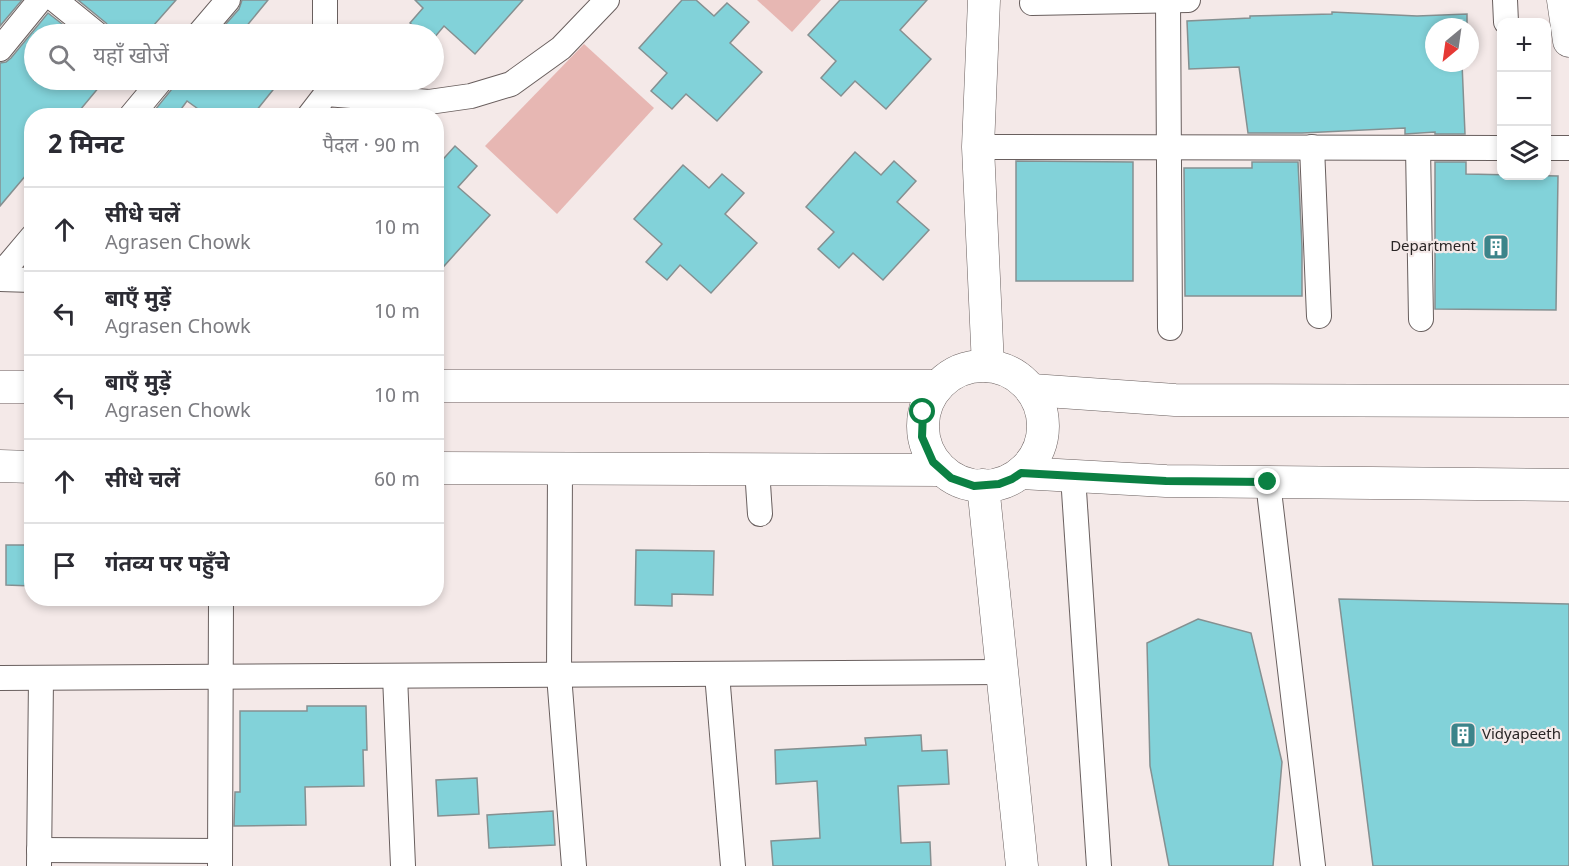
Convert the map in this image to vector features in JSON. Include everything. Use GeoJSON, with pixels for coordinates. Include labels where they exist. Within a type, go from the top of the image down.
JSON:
{"type":"FeatureCollection","features":[{"type":"Feature","properties":{"kind":"street"},"geometry":{"type":"LineString","coordinates":[[0,49],[40,0]]}},
{"type":"Feature","properties":{"kind":"street"},"geometry":{"type":"LineString","coordinates":[[55,0],[84,24]]}},
{"type":"Feature","properties":{"kind":"street"},"geometry":{"type":"LineString","coordinates":[[208,24],[228,0]]}},
{"type":"Feature","properties":{"kind":"street"},"geometry":{"type":"LineString","coordinates":[[325,0],[325,24]]}},
{"type":"Feature","properties":{"kind":"street"},"geometry":{"type":"LineString","coordinates":[[316,108],[327,96],[429,102],[471,96],[511,84],[561,48],[607,0]]}},
{"type":"Feature","properties":{"kind":"street"},"geometry":{"type":"LineString","coordinates":[[984,0],[978,147],[988,366]]}},
{"type":"Feature","properties":{"kind":"street"},"geometry":{"type":"LineString","coordinates":[[1032,3],[1174,0],[1169,148],[1170,328]]}},
{"type":"Feature","properties":{"kind":"street"},"geometry":{"type":"LineString","coordinates":[[1505,0],[1506,18]]}},
{"type":"Feature","properties":{"kind":"street"},"geometry":{"type":"LineString","coordinates":[[1563,0],[1569,41]]}},
{"type":"Feature","properties":{"kind":"street"},"geometry":{"type":"LineString","coordinates":[[137,108],[150,90]]}},
{"type":"Feature","properties":{"kind":"street"},"geometry":{"type":"LineString","coordinates":[[978,147],[1497,148]]}},
{"type":"Feature","properties":{"kind":"street"},"geometry":{"type":"LineString","coordinates":[[1312,147],[1319,316]]}},
{"type":"Feature","properties":{"kind":"street"},"geometry":{"type":"LineString","coordinates":[[1418,148],[1421,319]]}},
{"type":"Feature","properties":{"kind":"street"},"geometry":{"type":"LineString","coordinates":[[1551,148],[1569,148]]}},
{"type":"Feature","properties":{"kind":"street"},"geometry":{"type":"LineString","coordinates":[[0,277],[24,247]]}},
{"type":"Feature","properties":{"kind":"street"},"geometry":{"type":"LineString","coordinates":[[0,277],[24,279]]}},
{"type":"Feature","properties":{"kind":"street"},"geometry":{"type":"LineString","coordinates":[[988,366],[1015,375],[1032,390],[1040,406],[1043,424],[1041,442],[1034,458],[1021,473],[999,484],[974,486],[951,478],[933,462],[922,437],[923,412],[936,386],[957,371],[988,366]]}},
{"type":"Feature","properties":{"kind":"street"},"geometry":{"type":"LineString","coordinates":[[444,386],[936,386]]}},
{"type":"Feature","properties":{"kind":"street"},"geometry":{"type":"LineString","coordinates":[[0,387],[24,387]]}},
{"type":"Feature","properties":{"kind":"street"},"geometry":{"type":"LineString","coordinates":[[1032,390],[1175,400],[1569,400]]}},
{"type":"Feature","properties":{"kind":"street"},"geometry":{"type":"LineString","coordinates":[[0,466],[24,467]]}},
{"type":"Feature","properties":{"kind":"street"},"geometry":{"type":"LineString","coordinates":[[444,468],[942,470]]}},
{"type":"Feature","properties":{"kind":"street"},"geometry":{"type":"LineString","coordinates":[[560,469],[559,675],[574,866]]}},
{"type":"Feature","properties":{"kind":"street"},"geometry":{"type":"LineString","coordinates":[[757,469],[760,514]]}},
{"type":"Feature","properties":{"kind":"street"},"geometry":{"type":"LineString","coordinates":[[1021,473],[1166,481],[1569,485]]}},
{"type":"Feature","properties":{"kind":"street"},"geometry":{"type":"LineString","coordinates":[[1073,476],[1099,866]]}},
{"type":"Feature","properties":{"kind":"street"},"geometry":{"type":"LineString","coordinates":[[1268,482],[1313,866]]}},
{"type":"Feature","properties":{"kind":"street"},"geometry":{"type":"LineString","coordinates":[[983,486],[1022,866]]}},
{"type":"Feature","properties":{"kind":"street"},"geometry":{"type":"LineString","coordinates":[[41,678],[39,858],[220,858],[221,606]]}},
{"type":"Feature","properties":{"kind":"street"},"geometry":{"type":"LineString","coordinates":[[0,678],[1002,672]]}},
{"type":"Feature","properties":{"kind":"street"},"geometry":{"type":"LineString","coordinates":[[717,674],[733,866]]}},
{"type":"Feature","properties":{"kind":"street"},"geometry":{"type":"LineString","coordinates":[[395,676],[404,866]]}},
{"type":"Feature","properties":{"kind":"shaded area"},"geometry":{"type":"Polygon","coordinates":[[[757,0],[821,0],[792,32],[757,0]]]}},
{"type":"Feature","properties":{"kind":"shaded area"},"geometry":{"type":"Polygon","coordinates":[[[584,44],[654,108],[557,214],[485,146],[584,44]]]}},
{"type":"Feature","properties":{"kind":"building"},"geometry":{"type":"Polygon","coordinates":[[[0,0],[22,0],[0,26],[0,0]]]}},
{"type":"Feature","properties":{"kind":"building"},"geometry":{"type":"Polygon","coordinates":[[[78,0],[176,0],[155,24],[106,23],[78,0]]]}},
{"type":"Feature","properties":{"kind":"building"},"geometry":{"type":"Polygon","coordinates":[[[242,0],[268,0],[248,24],[226,24],[239,9],[242,0]]]}},
{"type":"Feature","properties":{"kind":"building"},"geometry":{"type":"Polygon","coordinates":[[[415,0],[523,0],[475,54],[444,24],[410,23],[423,8],[415,0]]]}},
{"type":"Feature","properties":{"kind":"building"},"geometry":{"type":"Polygon","coordinates":[[[682,0],[696,0],[714,16],[727,3],[749,22],[730,43],[762,72],[717,121],[686,94],[672,109],[651,91],[667,73],[639,48],[682,0]]]}},
{"type":"Feature","properties":{"kind":"building"},"geometry":{"type":"Polygon","coordinates":[[[840,0],[927,0],[900,30],[931,59],[886,109],[855,81],[841,96],[821,78],[836,61],[808,35],[840,0]]]}},
{"type":"Feature","properties":{"kind":"building"},"geometry":{"type":"Polygon","coordinates":[[[1332,12],[1417,16],[1467,14],[1467,18],[1425,18],[1425,72],[1462,72],[1465,134],[1435,134],[1435,132],[1405,134],[1405,128],[1248,133],[1239,67],[1189,69],[1187,21],[1250,18],[1250,16],[1332,14],[1332,12]]]}},
{"type":"Feature","properties":{"kind":"building"},"geometry":{"type":"Polygon","coordinates":[[[48,13],[62,24],[39,24],[48,13]]]}},
{"type":"Feature","properties":{"kind":"building"},"geometry":{"type":"Polygon","coordinates":[[[24,42],[24,90],[97,90],[82,108],[24,108],[24,178],[0,206],[0,63],[11,58],[24,42]]]}},
{"type":"Feature","properties":{"kind":"building"},"geometry":{"type":"Polygon","coordinates":[[[171,90],[273,90],[258,108],[197,108],[187,101],[182,108],[157,108],[171,90]]]}},
{"type":"Feature","properties":{"kind":"building"},"geometry":{"type":"Polygon","coordinates":[[[455,146],[477,166],[458,187],[490,215],[444,266],[444,158],[455,146]]]}},
{"type":"Feature","properties":{"kind":"building"},"geometry":{"type":"Polygon","coordinates":[[[855,152],[881,175],[894,161],[916,181],[897,202],[929,230],[883,280],[853,253],[839,268],[818,249],[834,232],[806,207],[855,152]]]}},
{"type":"Feature","properties":{"kind":"building"},"geometry":{"type":"Polygon","coordinates":[[[1016,161],[1133,162],[1133,281],[1016,281],[1016,161]]]}},
{"type":"Feature","properties":{"kind":"building"},"geometry":{"type":"Polygon","coordinates":[[[1252,162],[1298,162],[1302,296],[1185,296],[1184,168],[1252,168],[1252,162]]]}},
{"type":"Feature","properties":{"kind":"building","name":"Department"},"geometry":{"type":"Polygon","coordinates":[[[1435,162],[1466,162],[1466,174],[1497,175],[1497,180],[1551,180],[1551,176],[1558,176],[1556,310],[1435,309],[1435,162]]]}},
{"type":"Feature","properties":{"kind":"building"},"geometry":{"type":"Polygon","coordinates":[[[683,165],[709,188],[722,174],[744,193],[725,214],[757,243],[711,293],[680,265],[667,280],[646,262],[662,244],[634,219],[683,165]]]}},
{"type":"Feature","properties":{"kind":"building"},"geometry":{"type":"Polygon","coordinates":[[[6,545],[24,545],[24,586],[6,585],[6,545]]]}},
{"type":"Feature","properties":{"kind":"building"},"geometry":{"type":"Polygon","coordinates":[[[636,550],[714,551],[713,595],[672,594],[672,606],[635,605],[636,550]]]}},
{"type":"Feature","properties":{"kind":"building","name":"Vidyapeeth"},"geometry":{"type":"Polygon","coordinates":[[[1339,599],[1569,604],[1569,866],[1373,866],[1339,599]]]}},
{"type":"Feature","properties":{"kind":"building"},"geometry":{"type":"Polygon","coordinates":[[[1198,619],[1251,633],[1282,762],[1273,866],[1169,866],[1150,766],[1147,643],[1198,619]]]}},
{"type":"Feature","properties":{"kind":"building"},"geometry":{"type":"Polygon","coordinates":[[[307,706],[366,706],[367,750],[363,750],[364,786],[305,787],[306,825],[234,826],[235,792],[240,792],[240,711],[307,711],[307,706]]]}},
{"type":"Feature","properties":{"kind":"building"},"geometry":{"type":"Polygon","coordinates":[[[921,735],[922,751],[947,750],[949,784],[898,786],[901,843],[930,842],[931,866],[773,866],[771,841],[820,838],[817,781],[776,784],[775,750],[866,745],[865,738],[921,735]]]}},
{"type":"Feature","properties":{"kind":"building"},"geometry":{"type":"Polygon","coordinates":[[[477,778],[479,814],[438,816],[436,780],[477,778]]]}},
{"type":"Feature","properties":{"kind":"building"},"geometry":{"type":"Polygon","coordinates":[[[553,811],[555,845],[489,848],[487,815],[553,811]]]}},
{"type":"Feature","properties":{"kind":"place","name":"Department"},"geometry":{"type":"Point","coordinates":[1496,247]}},
{"type":"Feature","properties":{"kind":"place","name":"Vidyapeeth"},"geometry":{"type":"Point","coordinates":[1463,735]}},
{"type":"Feature","properties":{"kind":"route"},"geometry":{"type":"LineString","coordinates":[[923,412],[922,437],[933,462],[951,478],[974,486],[999,484],[1021,473],[1166,481],[1268,482]]}}]}
